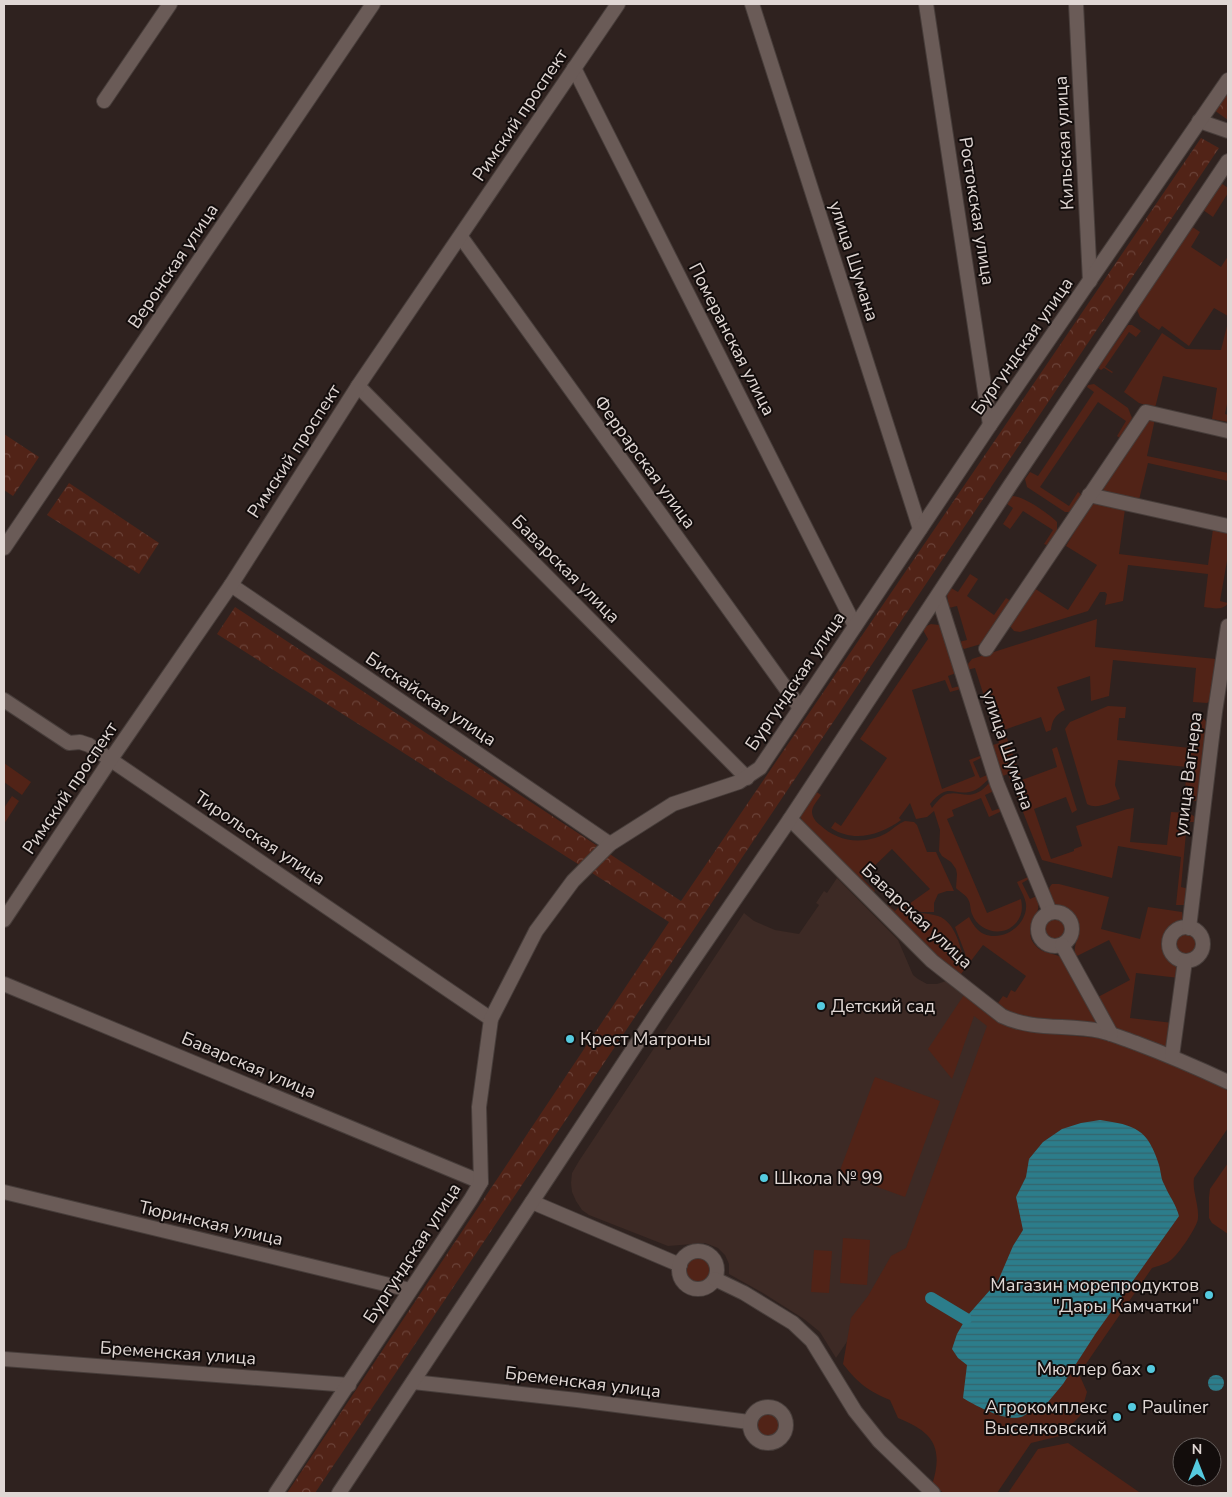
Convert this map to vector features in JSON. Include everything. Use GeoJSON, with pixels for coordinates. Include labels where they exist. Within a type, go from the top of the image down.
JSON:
{"type":"FeatureCollection","features":[{"type":"Feature","properties":{"kind":"street"},"geometry":{"type":"LineString","coordinates":[[104,101],[170,4]]}},
{"type":"Feature","properties":{"kind":"street","name":"Веронская улица"},"geometry":{"type":"LineString","coordinates":[[4,548],[373,4]]}},
{"type":"Feature","properties":{"kind":"street","name":"Римский проспект"},"geometry":{"type":"LineString","coordinates":[[4,920],[111,759],[232,585],[358,386],[618,4]]}},
{"type":"Feature","properties":{"kind":"street","name":"улица Шумана"},"geometry":{"type":"LineString","coordinates":[[752,4],[920,529]]}},
{"type":"Feature","properties":{"kind":"street","name":"Ростокская улица"},"geometry":{"type":"LineString","coordinates":[[926,4],[990,424]]}},
{"type":"Feature","properties":{"kind":"street","name":"Кильская улица"},"geometry":{"type":"LineString","coordinates":[[1076,4],[1090,280]]}},
{"type":"Feature","properties":{"kind":"street","name":"Померанская улица"},"geometry":{"type":"LineString","coordinates":[[574,68],[855,626]]}},
{"type":"Feature","properties":{"kind":"street","name":"Бургундская улица"},"geometry":{"type":"LineString","coordinates":[[276,1493],[471,1200],[481,1182],[479,1107],[491,1019],[536,931],[573,881],[610,844],[673,804],[739,782],[760,768],[990,424],[1228,80]]}},
{"type":"Feature","properties":{"kind":"street"},"geometry":{"type":"LineString","coordinates":[[1199,121],[1228,131]]}},
{"type":"Feature","properties":{"kind":"street"},"geometry":{"type":"LineString","coordinates":[[339,1493],[659,1010],[790,819],[1011,484],[1228,161]]}},
{"type":"Feature","properties":{"kind":"street","name":"Феррарская улица"},"geometry":{"type":"LineString","coordinates":[[461,236],[800,708]]}},
{"type":"Feature","properties":{"kind":"street","name":"Баварская улица"},"geometry":{"type":"LineString","coordinates":[[358,386],[747,778]]}},
{"type":"Feature","properties":{"kind":"street"},"geometry":{"type":"LineString","coordinates":[[986,649],[1146,412],[1228,431]]}},
{"type":"Feature","properties":{"kind":"street"},"geometry":{"type":"LineString","coordinates":[[1089,495],[1228,526]]}},
{"type":"Feature","properties":{"kind":"street","name":"Бискайская улица"},"geometry":{"type":"LineString","coordinates":[[232,585],[610,844]]}},
{"type":"Feature","properties":{"kind":"street","name":"улица Шумана"},"geometry":{"type":"LineString","coordinates":[[938,596],[997,783],[1050,912]]}},
{"type":"Feature","properties":{"kind":"street","name":"улица Вагнера"},"geometry":{"type":"LineString","coordinates":[[1189,928],[1208,760],[1228,626]]}},
{"type":"Feature","properties":{"kind":"street","name":"Тирольская улица"},"geometry":{"type":"LineString","coordinates":[[4,700],[69,743],[85,743],[111,759],[491,1019]]}},
{"type":"Feature","properties":{"kind":"street","name":"Баварская улица"},"geometry":{"type":"LineString","coordinates":[[790,819],[932,961],[1002,1016],[1014,1022],[1026,1024],[1111,1034],[1172,1056],[1228,1082]]}},
{"type":"Feature","properties":{"kind":"street"},"geometry":{"type":"LineString","coordinates":[[1050,912],[1061,913],[1070,920],[1072,931],[1067,942],[1062,945],[1050,946],[1041,940],[1038,935],[1037,929],[1040,919],[1050,912]]}},
{"type":"Feature","properties":{"kind":"street"},"geometry":{"type":"LineString","coordinates":[[1181,928],[1189,928],[1197,931],[1201,936],[1203,947],[1198,957],[1185,962],[1176,959],[1172,955],[1168,945],[1171,934],[1181,928]]}},
{"type":"Feature","properties":{"kind":"street"},"geometry":{"type":"LineString","coordinates":[[1062,945],[1111,1034]]}},
{"type":"Feature","properties":{"kind":"street"},"geometry":{"type":"LineString","coordinates":[[1172,1056],[1185,962]]}},
{"type":"Feature","properties":{"kind":"street","name":"Баварская улица"},"geometry":{"type":"LineString","coordinates":[[4,984],[481,1182]]}},
{"type":"Feature","properties":{"kind":"street","name":"Тюринская улица"},"geometry":{"type":"LineString","coordinates":[[4,1192],[410,1290]]}},
{"type":"Feature","properties":{"kind":"street"},"geometry":{"type":"LineString","coordinates":[[532,1202],[680,1265]]}},
{"type":"Feature","properties":{"kind":"street"},"geometry":{"type":"LineString","coordinates":[[695,1251],[705,1252],[716,1263],[715,1279],[706,1287],[694,1288],[688,1286],[681,1277],[680,1265],[682,1260],[690,1253],[695,1251]]}},
{"type":"Feature","properties":{"kind":"street"},"geometry":{"type":"LineString","coordinates":[[715,1279],[744,1293],[793,1323],[812,1341],[855,1412],[879,1440],[933,1493]]}},
{"type":"Feature","properties":{"kind":"street","name":"Бременская улица"},"geometry":{"type":"LineString","coordinates":[[4,1360],[349,1385]]}},
{"type":"Feature","properties":{"kind":"street","name":"Бременская улица"},"geometry":{"type":"LineString","coordinates":[[413,1382],[577,1400],[749,1422]]}},
{"type":"Feature","properties":{"kind":"shaded area","name":"Школа № 99"},"geometry":{"type":"Polygon","coordinates":[[[837,878],[898,940],[913,975],[918,979],[927,984],[937,984],[946,981],[998,1022],[1012,1030],[1052,1036],[836,1358],[820,1332],[804,1319],[729,1274],[729,1264],[725,1255],[718,1248],[705,1243],[668,1246],[589,1215],[582,1210],[576,1201],[571,1183],[572,1173],[579,1161],[744,913],[754,921],[775,930],[799,934],[819,905],[816,903],[824,891],[827,893],[837,878]]]}},
{"type":"Feature","properties":{"kind":"green space"},"geometry":{"type":"Polygon","coordinates":[[[1228,89],[1228,120],[1214,110],[1228,89]]]}},
{"type":"Feature","properties":{"kind":"green space"},"geometry":{"type":"Polygon","coordinates":[[[1201,138],[1219,148],[315,1493],[287,1493],[669,922],[217,634],[235,607],[681,901],[1201,138]]]}},
{"type":"Feature","properties":{"kind":"green space"},"geometry":{"type":"Polygon","coordinates":[[[1221,183],[1228,188],[1228,193],[1213,217],[1203,210],[1221,183]]]}},
{"type":"Feature","properties":{"kind":"green space"},"geometry":{"type":"Polygon","coordinates":[[[1191,226],[1200,232],[1191,247],[1221,267],[1228,256],[1228,316],[1214,308],[1189,346],[1162,326],[1159,330],[1140,317],[1137,310],[1191,226]]]}},
{"type":"Feature","properties":{"kind":"green space"},"geometry":{"type":"Polygon","coordinates":[[[1228,322],[1228,399],[1225,414],[1228,415],[1228,422],[1212,419],[1217,388],[1163,376],[1155,408],[1139,403],[1124,392],[1162,333],[1186,349],[1221,350],[1228,322]]]}},
{"type":"Feature","properties":{"kind":"green space"},"geometry":{"type":"Polygon","coordinates":[[[1128,325],[1132,325],[1141,331],[1136,337],[1129,332],[1105,367],[1112,373],[1104,368],[1101,370],[1098,368],[1128,325]]]}},
{"type":"Feature","properties":{"kind":"green space"},"geometry":{"type":"Polygon","coordinates":[[[1094,384],[1128,408],[1132,418],[1121,439],[1117,436],[1126,421],[1098,402],[1040,487],[1069,506],[1078,492],[1083,496],[1071,512],[1065,512],[1027,487],[1025,479],[1030,472],[1038,476],[1094,392],[1087,387],[1088,385],[1094,384]]]}},
{"type":"Feature","properties":{"kind":"green space"},"geometry":{"type":"Polygon","coordinates":[[[1148,419],[1155,419],[1147,456],[1228,473],[1228,481],[1148,463],[1139,500],[1104,492],[1103,488],[1148,419]]]}},
{"type":"Feature","properties":{"kind":"green space"},"geometry":{"type":"Polygon","coordinates":[[[4,434],[39,457],[13,496],[4,490],[4,434]]]}},
{"type":"Feature","properties":{"kind":"green space"},"geometry":{"type":"Polygon","coordinates":[[[69,483],[159,543],[139,574],[47,515],[69,483]]]}},
{"type":"Feature","properties":{"kind":"green space"},"geometry":{"type":"Polygon","coordinates":[[[1012,496],[1029,502],[1057,522],[1057,533],[1049,546],[1044,544],[1053,530],[1023,511],[1010,529],[1003,524],[1013,508],[1007,504],[1012,496]]]}},
{"type":"Feature","properties":{"kind":"green space"},"geometry":{"type":"Polygon","coordinates":[[[1091,504],[1125,509],[1119,554],[1208,565],[1213,529],[1228,532],[1228,555],[1220,601],[1228,603],[1226,606],[1221,608],[1204,607],[1208,574],[1128,565],[1123,601],[1105,605],[1107,594],[1100,592],[1088,611],[1020,632],[1014,631],[1010,626],[1011,622],[1034,588],[1068,610],[1097,565],[1066,546],[1091,504]]]}},
{"type":"Feature","properties":{"kind":"green space"},"geometry":{"type":"Polygon","coordinates":[[[970,574],[978,579],[967,596],[994,615],[1006,598],[1011,601],[981,644],[964,649],[960,646],[959,642],[967,640],[957,606],[949,608],[947,595],[951,588],[958,592],[970,574]]]}},
{"type":"Feature","properties":{"kind":"green space"},"geometry":{"type":"Polygon","coordinates":[[[1097,619],[1095,647],[1216,659],[1210,701],[1207,703],[1193,702],[1196,668],[1113,660],[1109,696],[1091,701],[1090,676],[1057,687],[1065,710],[1055,718],[1051,730],[1046,732],[1041,717],[1004,730],[1022,780],[1057,767],[1052,749],[1057,747],[1077,810],[1072,813],[1066,797],[1034,809],[1051,859],[1074,851],[1074,849],[1082,846],[1076,826],[1127,809],[1134,808],[1130,842],[1167,845],[1171,812],[1188,813],[1194,816],[1196,822],[1187,822],[1181,887],[1189,889],[1185,905],[1176,905],[1181,857],[1118,846],[1112,878],[1042,860],[1008,774],[1000,777],[990,746],[999,743],[975,668],[967,670],[968,664],[972,659],[1097,619]]]}},
{"type":"Feature","properties":{"kind":"green space"},"geometry":{"type":"Polygon","coordinates":[[[931,624],[939,625],[942,628],[956,673],[948,676],[952,688],[960,686],[961,689],[950,692],[945,680],[912,690],[942,789],[975,776],[969,760],[980,756],[981,758],[973,762],[980,778],[987,775],[989,779],[973,791],[947,791],[942,793],[930,804],[932,808],[943,796],[949,794],[971,795],[983,789],[990,782],[994,791],[985,795],[992,811],[1001,808],[1002,811],[989,817],[981,798],[952,810],[954,816],[947,819],[987,913],[1021,899],[1021,916],[1015,924],[1004,931],[991,931],[979,925],[972,914],[968,899],[956,888],[956,869],[939,851],[940,830],[934,811],[927,817],[916,819],[910,803],[899,818],[901,820],[884,830],[867,835],[849,835],[831,828],[835,822],[841,826],[887,758],[860,739],[928,639],[923,630],[924,627],[931,624]]]}},
{"type":"Feature","properties":{"kind":"green space"},"geometry":{"type":"Polygon","coordinates":[[[1108,706],[1126,707],[1125,718],[1119,718],[1117,740],[1190,748],[1193,725],[1190,724],[1191,715],[1204,719],[1207,723],[1198,799],[1196,801],[1182,801],[1187,767],[1118,760],[1115,785],[1120,799],[1099,806],[1087,804],[1065,729],[1070,722],[1108,706]]]}},
{"type":"Feature","properties":{"kind":"green space"},"geometry":{"type":"Polygon","coordinates":[[[4,763],[31,782],[22,795],[4,782],[4,763]]]}},
{"type":"Feature","properties":{"kind":"green space"},"geometry":{"type":"Polygon","coordinates":[[[814,790],[821,795],[813,808],[813,818],[826,830],[838,837],[852,840],[867,840],[884,834],[905,821],[914,822],[917,825],[927,852],[936,852],[954,891],[938,894],[934,903],[934,912],[921,912],[910,907],[907,911],[934,915],[944,919],[957,937],[965,965],[967,963],[965,953],[955,927],[969,917],[977,929],[984,934],[999,936],[1013,930],[1019,925],[1026,912],[1024,896],[1017,882],[1028,877],[1029,879],[1022,883],[1030,899],[1037,896],[1039,904],[1031,930],[1033,942],[1041,950],[1064,959],[1097,1022],[1094,1026],[1009,1016],[990,998],[998,1003],[1003,996],[1007,998],[1011,990],[1015,992],[1026,976],[983,945],[961,974],[976,986],[975,989],[884,910],[888,905],[895,911],[899,907],[902,909],[930,889],[892,849],[862,878],[875,891],[871,895],[802,821],[800,814],[814,790]]]}},
{"type":"Feature","properties":{"kind":"green space"},"geometry":{"type":"Polygon","coordinates":[[[12,796],[19,801],[4,824],[4,808],[12,796]]]}},
{"type":"Feature","properties":{"kind":"green space"},"geometry":{"type":"Polygon","coordinates":[[[1052,884],[1059,884],[1109,897],[1101,929],[1140,939],[1148,907],[1182,912],[1183,920],[1169,929],[1162,945],[1168,960],[1179,969],[1179,978],[1136,973],[1130,1018],[1173,1023],[1168,1046],[1165,1047],[1117,1031],[1098,997],[1130,980],[1109,940],[1075,957],[1079,928],[1078,922],[1071,912],[1053,904],[1049,891],[1052,884]]]}},
{"type":"Feature","properties":{"kind":"green space"},"geometry":{"type":"Polygon","coordinates":[[[1054,917],[1062,921],[1066,929],[1062,937],[1054,941],[1046,937],[1042,929],[1046,921],[1054,917]]]}},
{"type":"Feature","properties":{"kind":"green space"},"geometry":{"type":"Polygon","coordinates":[[[1186,932],[1194,936],[1198,944],[1194,952],[1186,956],[1178,952],[1174,944],[1178,936],[1186,932]]]}},
{"type":"Feature","properties":{"kind":"green space"},"geometry":{"type":"Polygon","coordinates":[[[964,995],[999,1022],[1010,1027],[1034,1032],[1097,1038],[1118,1043],[1207,1078],[1228,1091],[1228,1128],[1194,1178],[1198,1218],[1191,1233],[1171,1260],[1152,1268],[1079,1374],[1087,1392],[1080,1416],[1060,1436],[1031,1443],[997,1493],[944,1493],[932,1485],[937,1460],[933,1442],[920,1429],[898,1418],[890,1400],[864,1386],[843,1364],[851,1318],[868,1296],[891,1256],[906,1248],[987,1026],[974,1016],[952,1079],[928,1049],[964,995]]]}},
{"type":"Feature","properties":{"kind":"green space"},"geometry":{"type":"Polygon","coordinates":[[[875,1077],[940,1101],[905,1197],[839,1173],[875,1077]]]}},
{"type":"Feature","properties":{"kind":"green space"},"geometry":{"type":"Polygon","coordinates":[[[1228,1163],[1228,1234],[1212,1223],[1209,1218],[1209,1197],[1210,1189],[1228,1163]]]}},
{"type":"Feature","properties":{"kind":"green space"},"geometry":{"type":"Polygon","coordinates":[[[843,1238],[870,1240],[867,1285],[840,1283],[843,1238]]]}},
{"type":"Feature","properties":{"kind":"green space"},"geometry":{"type":"Polygon","coordinates":[[[814,1250],[832,1251],[829,1293],[811,1292],[814,1250]]]}},
{"type":"Feature","properties":{"kind":"green space"},"geometry":{"type":"Polygon","coordinates":[[[698,1256],[707,1260],[711,1269],[707,1278],[698,1282],[689,1278],[685,1269],[689,1260],[698,1256]]]}},
{"type":"Feature","properties":{"kind":"green space"},"geometry":{"type":"Polygon","coordinates":[[[766,1411],[776,1415],[780,1425],[776,1435],[766,1439],[756,1435],[752,1425],[756,1415],[766,1411]]]}},
{"type":"Feature","properties":{"kind":"green space"},"geometry":{"type":"Polygon","coordinates":[[[1068,1443],[1139,1492],[1008,1493],[1038,1449],[1068,1443]]]}},
{"type":"Feature","properties":{"kind":"water"},"geometry":{"type":"Polygon","coordinates":[[[1100,1120],[1131,1127],[1145,1136],[1155,1153],[1163,1182],[1179,1216],[1096,1333],[1063,1384],[1043,1408],[1036,1403],[1025,1415],[1011,1418],[994,1413],[963,1398],[967,1365],[958,1358],[952,1349],[957,1334],[968,1315],[998,1281],[1013,1246],[1023,1230],[1016,1197],[1026,1177],[1029,1159],[1043,1142],[1062,1129],[1100,1120]]]}},
{"type":"Feature","properties":{"kind":"water"},"geometry":{"type":"Polygon","coordinates":[[[1216,1375],[1222,1377],[1224,1383],[1222,1389],[1216,1391],[1210,1389],[1208,1383],[1210,1377],[1216,1375]]]}},
{"type":"Feature","properties":{"kind":"waterway"},"geometry":{"type":"LineString","coordinates":[[931,1298],[966,1319]]}},
{"type":"Feature","properties":{"kind":"place","name":"Детский сад"},"geometry":{"type":"Point","coordinates":[821,1006]}},
{"type":"Feature","properties":{"kind":"place","name":"Крест Матроны"},"geometry":{"type":"Point","coordinates":[570,1039]}},
{"type":"Feature","properties":{"kind":"place","name":"Школа № 99"},"geometry":{"type":"Point","coordinates":[764,1178]}},
{"type":"Feature","properties":{"kind":"place","name":"Магазин морепродуктов \"Дары Камчатки\""},"geometry":{"type":"Point","coordinates":[1209,1295]}},
{"type":"Feature","properties":{"kind":"place","name":"Мюллер бах"},"geometry":{"type":"Point","coordinates":[1151,1369]}},
{"type":"Feature","properties":{"kind":"place","name":"Pauliner"},"geometry":{"type":"Point","coordinates":[1132,1407]}},
{"type":"Feature","properties":{"kind":"place","name":"Агрокомплекс Выселковский"},"geometry":{"type":"Point","coordinates":[1117,1417]}}]}
